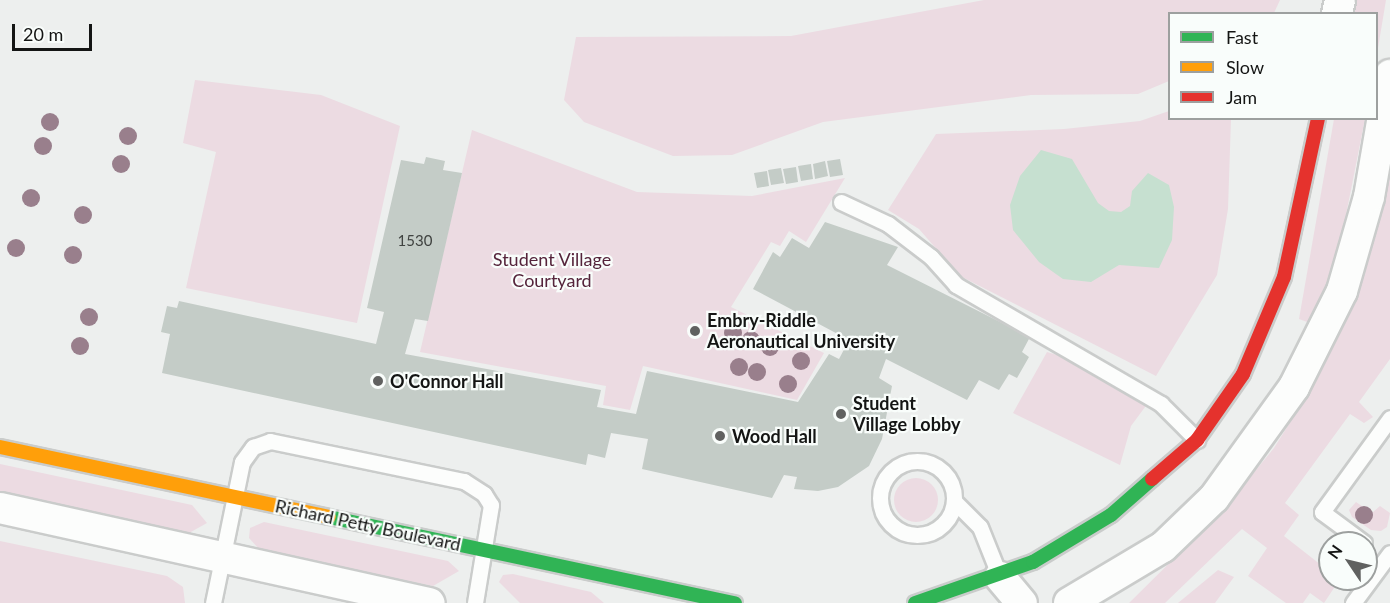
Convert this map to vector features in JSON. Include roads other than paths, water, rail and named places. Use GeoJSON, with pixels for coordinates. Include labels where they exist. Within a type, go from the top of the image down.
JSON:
{"type":"FeatureCollection","features":[{"type":"Feature","properties":{"kind":"street"},"geometry":{"type":"LineString","coordinates":[[1069,603],[1163,547],[1206,506],[1239,468],[1293,387],[1342,291],[1369,197],[1390,75]]}},
{"type":"Feature","properties":{"kind":"street"},"geometry":{"type":"LineString","coordinates":[[915,603],[1000,590],[1111,515],[1197,440],[1243,374],[1284,277],[1318,120]]}},
{"type":"Feature","properties":{"kind":"street","name":"Richard Petty Boulevard"},"geometry":{"type":"LineString","coordinates":[[0,447],[735,603]]}},
{"type":"Feature","properties":{"kind":"street"},"geometry":{"type":"LineString","coordinates":[[0,508],[430,603]]}},
{"type":"Feature","properties":{"kind":"street"},"geometry":{"type":"LineString","coordinates":[[1000,590],[1022,603]]}},
{"type":"Feature","properties":{"kind":"lane"},"geometry":{"type":"LineString","coordinates":[[841,202],[888,224],[931,257],[956,285],[1161,404],[1197,440]]}},
{"type":"Feature","properties":{"kind":"lane"},"geometry":{"type":"LineString","coordinates":[[1348,531],[1322,512],[1390,417]]}},
{"type":"Feature","properties":{"kind":"lane"},"geometry":{"type":"LineString","coordinates":[[213,603],[233,496],[242,462],[253,447],[270,441],[464,481],[484,494],[491,505],[475,603]]}},
{"type":"Feature","properties":{"kind":"lane"},"geometry":{"type":"LineString","coordinates":[[955,502],[936,531],[913,536],[891,526],[884,517],[880,493],[892,471],[921,462],[948,477],[955,502],[980,527],[1000,590]]}},
{"type":"Feature","properties":{"kind":"lane"},"geometry":{"type":"LineString","coordinates":[[1353,603],[1388,556]]}},
{"type":"Feature","properties":{"kind":"lane"},"geometry":{"type":"LineString","coordinates":[[638,603],[640,583]]}},
{"type":"Feature","properties":{"kind":"place","name":"Embry-Riddle Aeronautical University"},"geometry":{"type":"Point","coordinates":[695,331]}},
{"type":"Feature","properties":{"kind":"place","name":"O'Connor Hall"},"geometry":{"type":"Point","coordinates":[378,381]}},
{"type":"Feature","properties":{"kind":"place","name":"Student Village Lobby"},"geometry":{"type":"Point","coordinates":[841,414]}},
{"type":"Feature","properties":{"kind":"place","name":"Wood Hall"},"geometry":{"type":"Point","coordinates":[720,436]}},
{"type":"Feature","properties":{"kind":"park label","name":"Student Village Courtyard"},"geometry":{"type":"Point","coordinates":[552,270]}}]}
